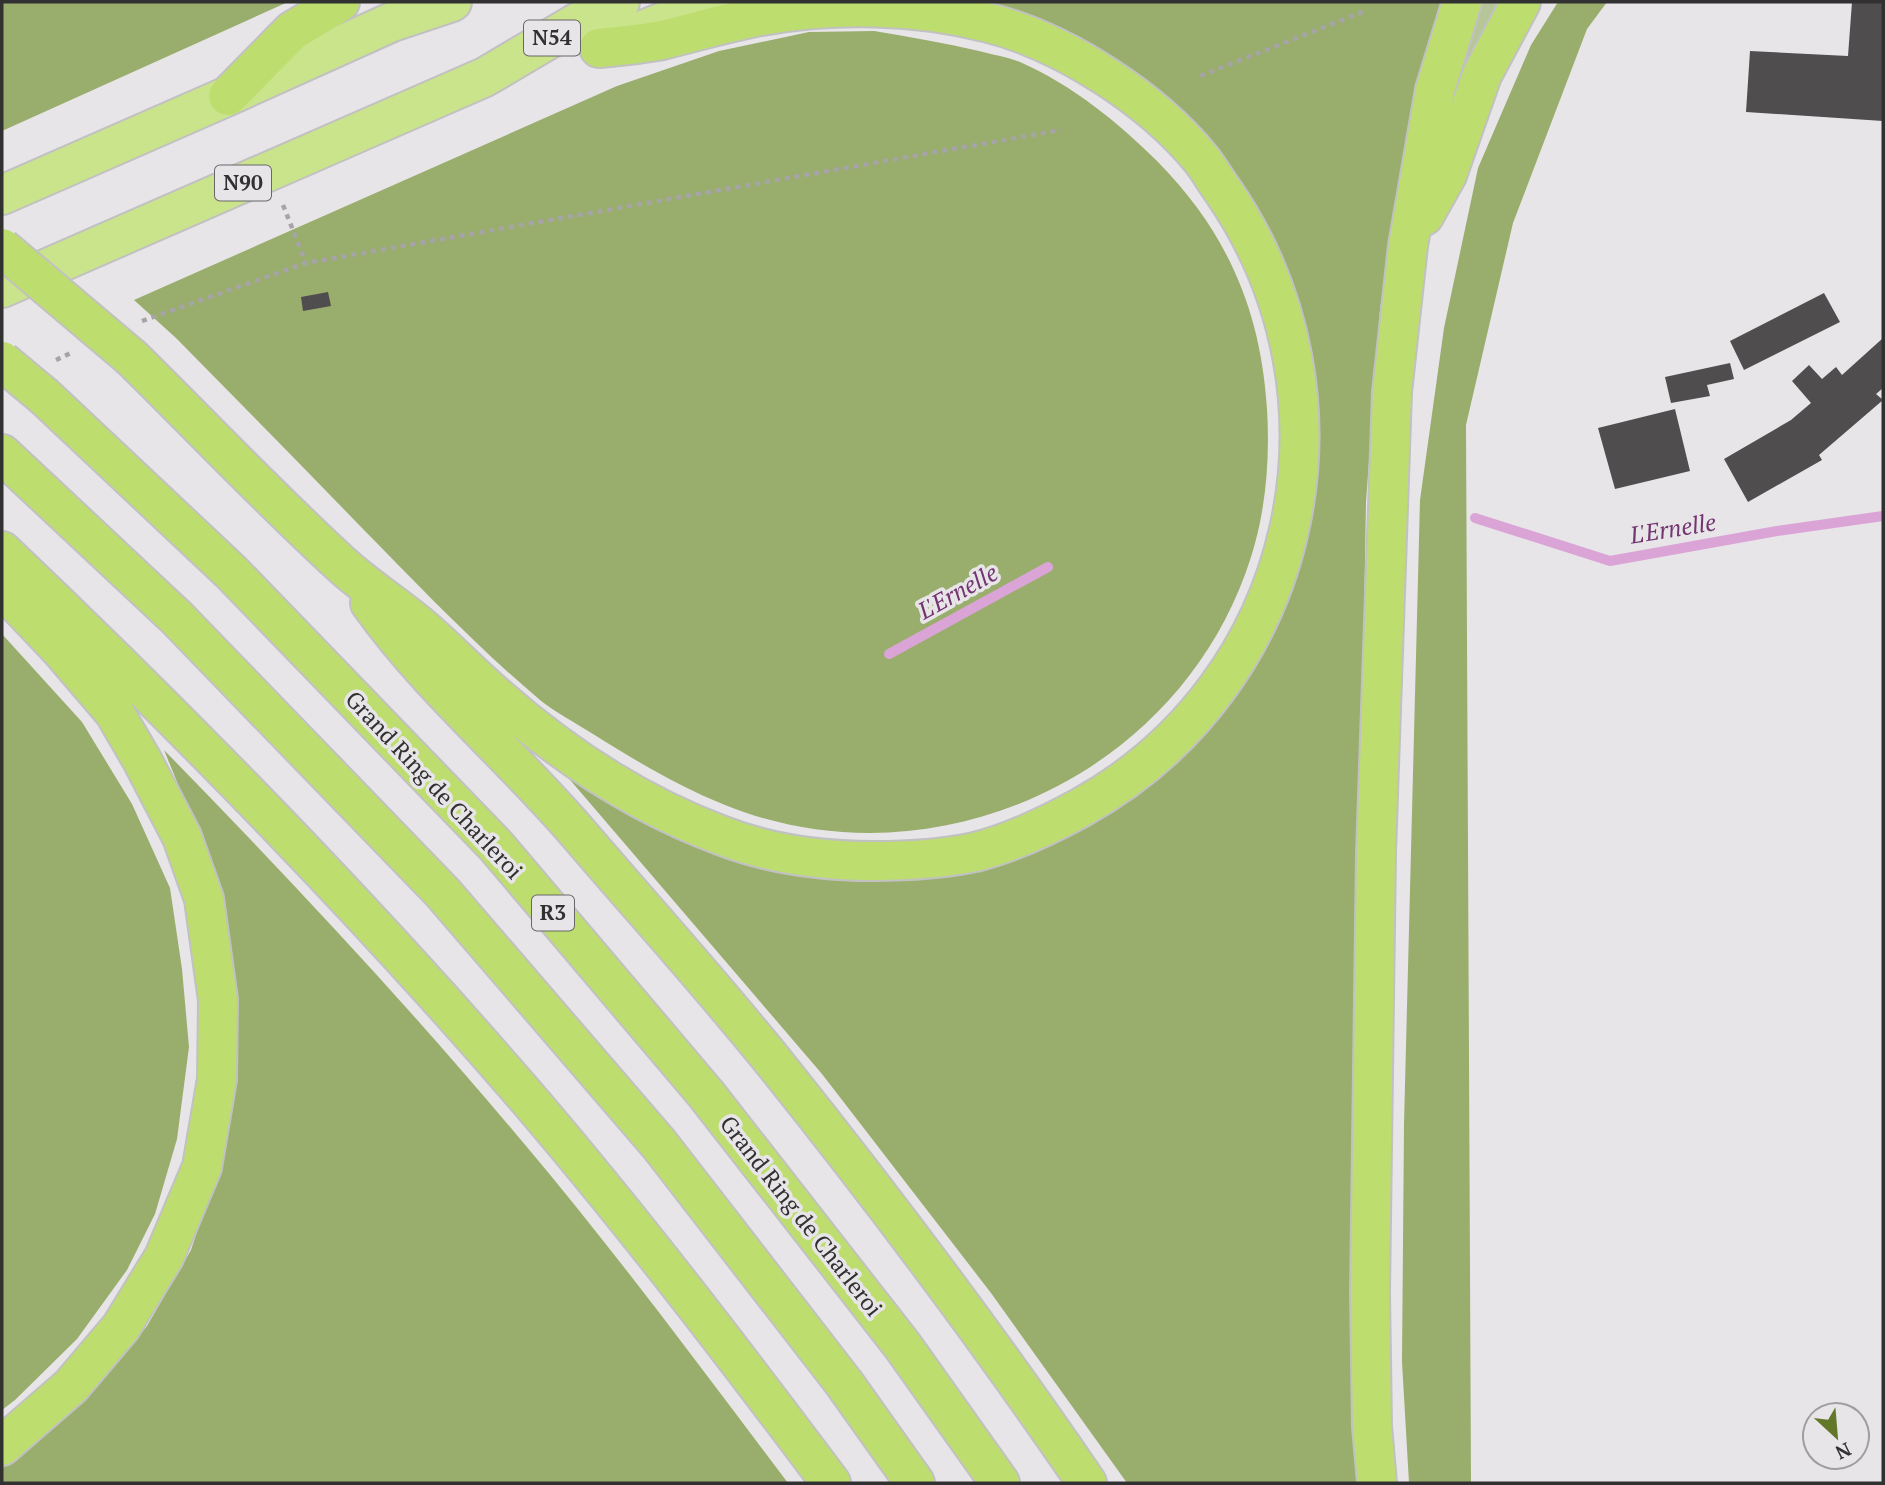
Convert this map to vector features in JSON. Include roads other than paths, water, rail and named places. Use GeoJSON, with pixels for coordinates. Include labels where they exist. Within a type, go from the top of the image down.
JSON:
{"type":"FeatureCollection","features":[{"type":"Feature","properties":{"kind":"highway"},"geometry":{"type":"LineString","coordinates":[[228,96],[292,32],[340,2]]}},
{"type":"Feature","properties":{"kind":"highway"},"geometry":{"type":"LineString","coordinates":[[2,195],[228,96],[405,12],[452,2]]}},
{"type":"Feature","properties":{"kind":"highway","name":"N54"},"geometry":{"type":"LineString","coordinates":[[485,77],[585,18],[620,2]]}},
{"type":"Feature","properties":{"kind":"highway","name":"N90"},"geometry":{"type":"LineString","coordinates":[[2,288],[485,77],[598,48],[712,2]]}},
{"type":"Feature","properties":{"kind":"highway"},"geometry":{"type":"LineString","coordinates":[[1377,1483],[1372,1426],[1370,1292],[1377,814],[1392,392],[1408,246],[1435,90],[1462,2]]}},
{"type":"Feature","properties":{"kind":"highway"},"geometry":{"type":"LineString","coordinates":[[1408,246],[1447,175],[1482,75],[1521,2]]}},
{"type":"Feature","properties":{"kind":"highway"},"geometry":{"type":"LineString","coordinates":[[345,567],[421,627],[528,724],[625,790],[727,838],[785,853],[843,861],[895,861],[976,852],[1028,834],[1090,803],[1126,780],[1165,747],[1200,709],[1229,671],[1252,632],[1273,585],[1287,538],[1300,467],[1300,414],[1295,365],[1284,316],[1266,268],[1236,210],[1201,158],[1143,103],[1071,55],[991,23],[950,15],[887,9],[804,10],[756,17],[655,41],[598,48]]}},
{"type":"Feature","properties":{"kind":"highway"},"geometry":{"type":"LineString","coordinates":[[2,248],[132,342],[345,567],[398,642],[556,807],[778,1068],[902,1224],[1087,1483]]}},
{"type":"Feature","properties":{"kind":"highway","name":"Grand Ring de Charleroi"},"geometry":{"type":"LineString","coordinates":[[2,361],[47,380],[496,846],[706,1094],[902,1345],[1000,1483]]}},
{"type":"Feature","properties":{"kind":"highway"},"geometry":{"type":"LineString","coordinates":[[2,454],[177,618],[443,892],[659,1144],[844,1383],[915,1483]]}},
{"type":"Feature","properties":{"kind":"highway"},"geometry":{"type":"LineString","coordinates":[[2,551],[183,727],[374,925],[507,1075],[688,1293],[831,1483]]}},
{"type":"Feature","properties":{"kind":"highway"},"geometry":{"type":"LineString","coordinates":[[2,588],[61,650],[114,712],[142,760],[182,837],[204,899],[218,1000],[217,1079],[202,1167],[164,1257],[121,1327],[71,1386],[2,1446]]}},
{"type":"Feature","properties":{"kind":"waterway","name":"L'Ernelle"},"geometry":{"type":"LineString","coordinates":[[1475,518],[1610,561],[1777,531],[1883,516]]}},
{"type":"Feature","properties":{"kind":"waterway","name":"L'Ernelle"},"geometry":{"type":"LineString","coordinates":[[889,654],[1048,567]]}}]}
